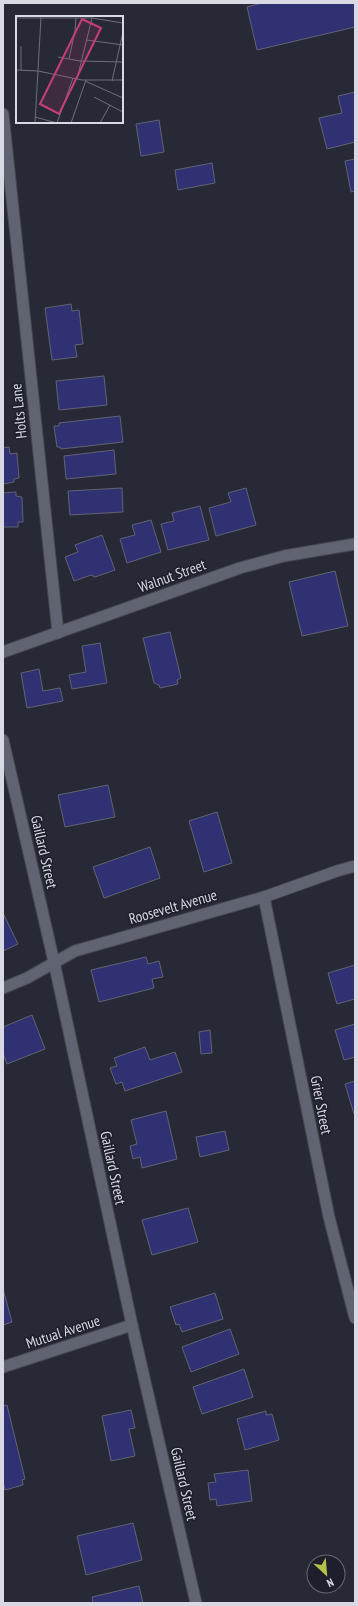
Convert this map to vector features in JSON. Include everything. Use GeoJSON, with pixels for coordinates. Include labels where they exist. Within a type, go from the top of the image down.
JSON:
{"type":"FeatureCollection","features":[{"type":"Feature","properties":{"kind":"street","name":"Holts Lane"},"geometry":{"type":"LineString","coordinates":[[3,114],[58,633]]}},
{"type":"Feature","properties":{"kind":"street","name":"Walnut Street"},"geometry":{"type":"LineString","coordinates":[[3,652],[213,577],[260,562],[284,556],[355,544]]}},
{"type":"Feature","properties":{"kind":"street","name":"Gaillard Street"},"geometry":{"type":"LineString","coordinates":[[3,740],[54,962],[132,1326],[196,1603]]}},
{"type":"Feature","properties":{"kind":"street","name":"Roosevelt Avenue"},"geometry":{"type":"LineString","coordinates":[[3,988],[27,978],[75,951],[264,897],[355,866]]}},
{"type":"Feature","properties":{"kind":"street","name":"Grier Street"},"geometry":{"type":"LineString","coordinates":[[264,897],[329,1216],[355,1318]]}},
{"type":"Feature","properties":{"kind":"street","name":"Mutual Avenue"},"geometry":{"type":"LineString","coordinates":[[3,1367],[132,1326]]}},
{"type":"Feature","properties":{"kind":"building"},"geometry":{"type":"Polygon","coordinates":[[[262,3],[355,3],[355,27],[257,50],[247,7],[262,3]]]}},
{"type":"Feature","properties":{"kind":"building"},"geometry":{"type":"Polygon","coordinates":[[[355,92],[355,142],[327,149],[319,118],[342,113],[338,96],[355,92]]]}},
{"type":"Feature","properties":{"kind":"building"},"geometry":{"type":"Polygon","coordinates":[[[159,120],[164,152],[141,156],[136,124],[159,120]]]}},
{"type":"Feature","properties":{"kind":"building"},"geometry":{"type":"Polygon","coordinates":[[[355,159],[355,191],[351,192],[345,161],[355,159]]]}},
{"type":"Feature","properties":{"kind":"building"},"geometry":{"type":"Polygon","coordinates":[[[212,163],[215,183],[178,190],[175,170],[212,163]]]}},
{"type":"Feature","properties":{"kind":"building"},"geometry":{"type":"Polygon","coordinates":[[[71,304],[72,311],[79,310],[83,344],[75,345],[77,357],[52,360],[45,308],[71,304]]]}},
{"type":"Feature","properties":{"kind":"building"},"geometry":{"type":"Polygon","coordinates":[[[104,376],[107,405],[59,410],[56,381],[104,376]]]}},
{"type":"Feature","properties":{"kind":"building"},"geometry":{"type":"Polygon","coordinates":[[[120,416],[123,442],[61,449],[60,447],[57,447],[54,426],[59,426],[59,423],[120,416]]]}},
{"type":"Feature","properties":{"kind":"building"},"geometry":{"type":"Polygon","coordinates":[[[9,447],[10,454],[17,453],[19,478],[14,479],[14,482],[3,484],[3,448],[9,447]]]}},
{"type":"Feature","properties":{"kind":"building"},"geometry":{"type":"Polygon","coordinates":[[[114,450],[116,474],[66,479],[64,456],[114,450]]]}},
{"type":"Feature","properties":{"kind":"building"},"geometry":{"type":"Polygon","coordinates":[[[122,488],[123,512],[70,515],[68,491],[122,488]]]}},
{"type":"Feature","properties":{"kind":"building"},"geometry":{"type":"Polygon","coordinates":[[[246,488],[256,525],[216,536],[209,508],[231,502],[228,493],[246,488]]]}},
{"type":"Feature","properties":{"kind":"building"},"geometry":{"type":"Polygon","coordinates":[[[16,492],[16,496],[22,497],[23,522],[18,522],[18,527],[3,527],[3,493],[16,492]]]}},
{"type":"Feature","properties":{"kind":"building"},"geometry":{"type":"Polygon","coordinates":[[[200,506],[209,540],[168,550],[161,524],[174,521],[172,513],[200,506]]]}},
{"type":"Feature","properties":{"kind":"building"},"geometry":{"type":"Polygon","coordinates":[[[151,520],[161,552],[127,563],[120,539],[135,535],[132,525],[151,520]]]}},
{"type":"Feature","properties":{"kind":"building"},"geometry":{"type":"Polygon","coordinates":[[[102,535],[115,570],[95,577],[91,575],[74,581],[65,557],[78,552],[75,545],[102,535]]]}},
{"type":"Feature","properties":{"kind":"building"},"geometry":{"type":"Polygon","coordinates":[[[335,571],[348,626],[302,636],[289,582],[335,571]]]}},
{"type":"Feature","properties":{"kind":"building"},"geometry":{"type":"Polygon","coordinates":[[[170,632],[181,678],[177,680],[178,684],[160,688],[159,685],[154,683],[143,638],[170,632]]]}},
{"type":"Feature","properties":{"kind":"building"},"geometry":{"type":"Polygon","coordinates":[[[100,643],[107,683],[72,689],[69,675],[86,672],[82,646],[100,643]]]}},
{"type":"Feature","properties":{"kind":"building"},"geometry":{"type":"Polygon","coordinates":[[[39,669],[43,691],[60,688],[63,701],[27,708],[21,673],[39,669]]]}},
{"type":"Feature","properties":{"kind":"building"},"geometry":{"type":"Polygon","coordinates":[[[108,785],[115,817],[65,827],[58,795],[108,785]]]}},
{"type":"Feature","properties":{"kind":"building"},"geometry":{"type":"Polygon","coordinates":[[[217,812],[232,863],[204,872],[189,821],[217,812]]]}},
{"type":"Feature","properties":{"kind":"building"},"geometry":{"type":"Polygon","coordinates":[[[150,847],[160,878],[104,898],[93,867],[150,847]]]}},
{"type":"Feature","properties":{"kind":"building"},"geometry":{"type":"Polygon","coordinates":[[[3,913],[18,944],[3,951],[3,913]]]}},
{"type":"Feature","properties":{"kind":"building"},"geometry":{"type":"Polygon","coordinates":[[[146,957],[148,964],[159,961],[163,977],[152,979],[154,988],[99,1002],[91,970],[146,957]]]}},
{"type":"Feature","properties":{"kind":"building"},"geometry":{"type":"Polygon","coordinates":[[[355,965],[355,999],[337,1004],[328,973],[355,965]]]}},
{"type":"Feature","properties":{"kind":"building"},"geometry":{"type":"Polygon","coordinates":[[[32,1015],[45,1049],[7,1064],[3,1053],[3,1027],[32,1015]]]}},
{"type":"Feature","properties":{"kind":"building"},"geometry":{"type":"Polygon","coordinates":[[[355,1024],[355,1057],[344,1060],[335,1030],[355,1024]]]}},
{"type":"Feature","properties":{"kind":"building"},"geometry":{"type":"Polygon","coordinates":[[[210,1030],[212,1053],[201,1054],[199,1032],[210,1030]]]}},
{"type":"Feature","properties":{"kind":"building"},"geometry":{"type":"Polygon","coordinates":[[[145,1047],[150,1060],[175,1052],[182,1072],[125,1091],[122,1082],[116,1084],[110,1068],[117,1066],[114,1058],[145,1047]]]}},
{"type":"Feature","properties":{"kind":"building"},"geometry":{"type":"Polygon","coordinates":[[[355,1081],[355,1113],[354,1114],[345,1084],[355,1081]]]}},
{"type":"Feature","properties":{"kind":"building"},"geometry":{"type":"Polygon","coordinates":[[[166,1111],[177,1159],[142,1168],[140,1157],[133,1159],[130,1146],[137,1144],[131,1120],[166,1111]]]}},
{"type":"Feature","properties":{"kind":"building"},"geometry":{"type":"Polygon","coordinates":[[[225,1131],[229,1150],[200,1157],[196,1137],[225,1131]]]}},
{"type":"Feature","properties":{"kind":"building"},"geometry":{"type":"Polygon","coordinates":[[[188,1208],[198,1242],[152,1255],[142,1220],[188,1208]]]}},
{"type":"Feature","properties":{"kind":"building"},"geometry":{"type":"Polygon","coordinates":[[[3,1289],[12,1322],[3,1325],[3,1289]]]}},
{"type":"Feature","properties":{"kind":"building"},"geometry":{"type":"Polygon","coordinates":[[[215,1293],[223,1319],[182,1332],[179,1324],[176,1325],[170,1307],[215,1293]]]}},
{"type":"Feature","properties":{"kind":"building"},"geometry":{"type":"Polygon","coordinates":[[[230,1329],[239,1354],[191,1372],[182,1347],[230,1329]]]}},
{"type":"Feature","properties":{"kind":"building"},"geometry":{"type":"Polygon","coordinates":[[[244,1369],[253,1397],[202,1414],[193,1387],[244,1369]]]}},
{"type":"Feature","properties":{"kind":"building"},"geometry":{"type":"Polygon","coordinates":[[[7,1405],[25,1479],[22,1480],[23,1485],[5,1490],[3,1482],[3,1406],[7,1405]]]}},
{"type":"Feature","properties":{"kind":"building"},"geometry":{"type":"Polygon","coordinates":[[[131,1410],[135,1428],[129,1429],[135,1456],[111,1461],[102,1416],[131,1410]]]}},
{"type":"Feature","properties":{"kind":"building"},"geometry":{"type":"Polygon","coordinates":[[[266,1411],[266,1415],[272,1414],[279,1440],[245,1450],[237,1419],[266,1411]]]}},
{"type":"Feature","properties":{"kind":"building"},"geometry":{"type":"Polygon","coordinates":[[[248,1470],[252,1501],[217,1506],[216,1499],[210,1500],[208,1483],[216,1482],[214,1474],[248,1470]]]}},
{"type":"Feature","properties":{"kind":"building"},"geometry":{"type":"Polygon","coordinates":[[[133,1523],[142,1560],[86,1575],[77,1536],[133,1523]]]}},
{"type":"Feature","properties":{"kind":"building"},"geometry":{"type":"Polygon","coordinates":[[[139,1586],[143,1603],[93,1603],[92,1597],[139,1586]]]}}]}
